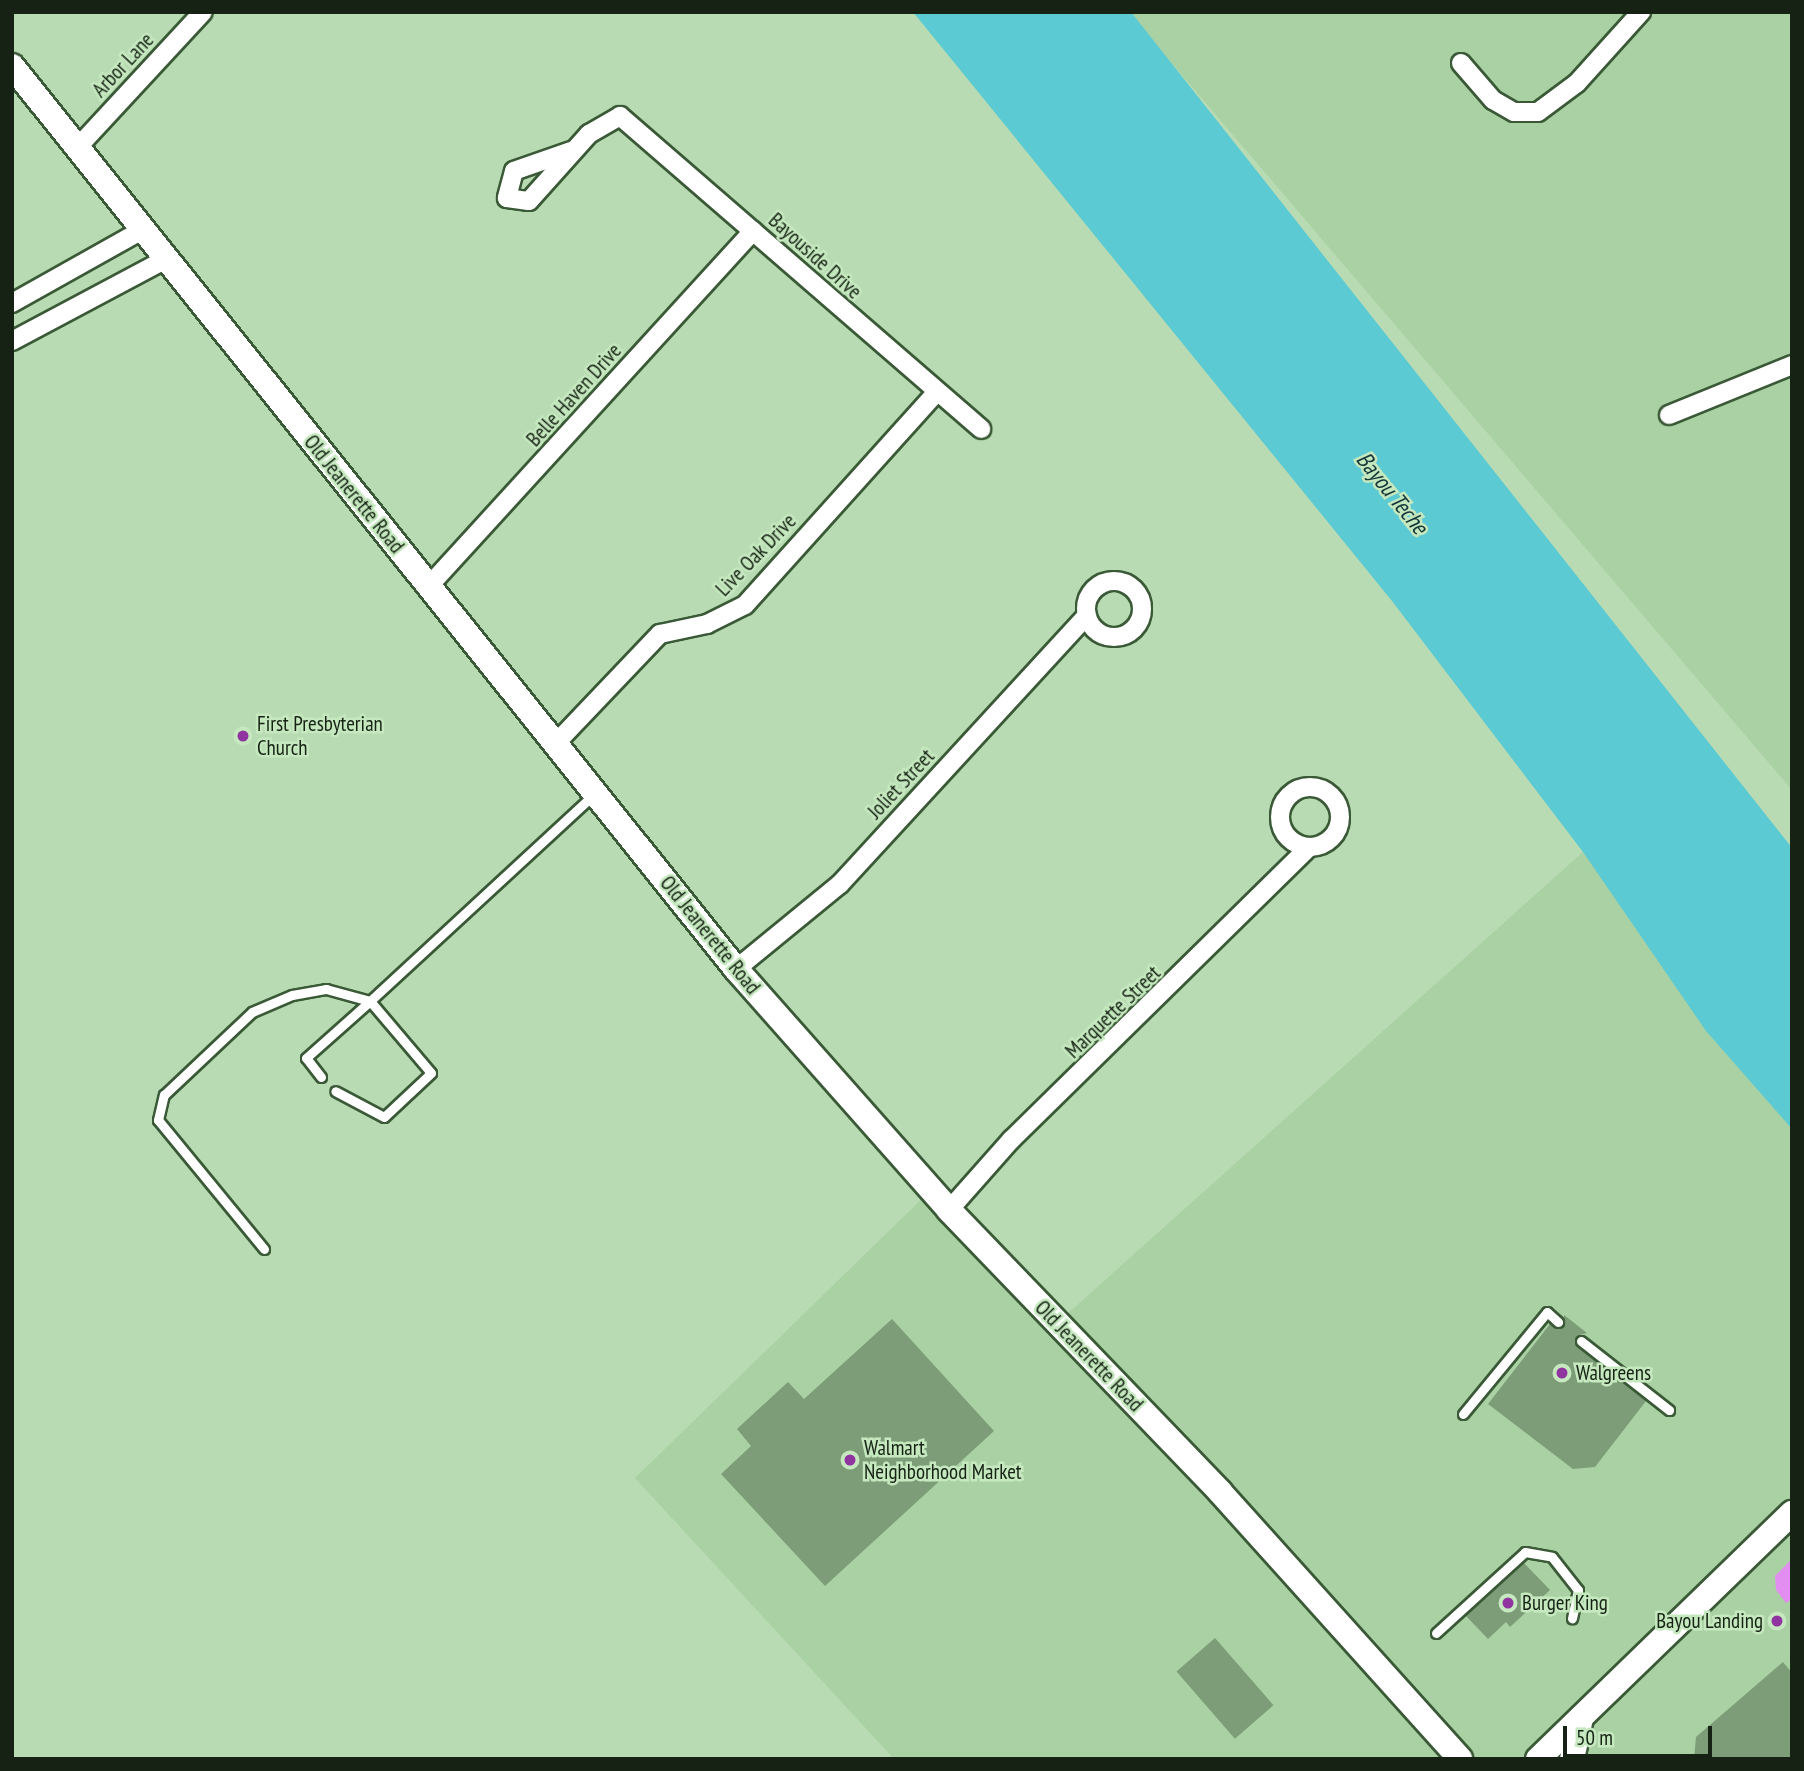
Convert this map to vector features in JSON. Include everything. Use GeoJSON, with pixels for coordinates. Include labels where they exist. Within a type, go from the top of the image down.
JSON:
{"type":"FeatureCollection","features":[{"type":"Feature","properties":{"kind":"main road","name":"Old Jeanerette Road"},"geometry":{"type":"LineString","coordinates":[[12,66],[428,587],[558,741],[736,969],[949,1210],[1220,1492],[1460,1759]]}},
{"type":"Feature","properties":{"kind":"main road"},"geometry":{"type":"LineString","coordinates":[[1538,1759],[1792,1513]]}},
{"type":"Feature","properties":{"kind":"main road"},"geometry":{"type":"LineString","coordinates":[[1572,1759],[1581,1718]]}},
{"type":"Feature","properties":{"kind":"street","name":"Arbor Lane"},"geometry":{"type":"LineString","coordinates":[[76,148],[203,12]]}},
{"type":"Feature","properties":{"kind":"street"},"geometry":{"type":"LineString","coordinates":[[1461,63],[1493,100],[1514,112],[1527,112],[1559,100],[1641,12]]}},
{"type":"Feature","properties":{"kind":"street","name":"Bayouside Drive"},"geometry":{"type":"LineString","coordinates":[[570,151],[620,116],[936,393],[981,429]]}},
{"type":"Feature","properties":{"kind":"street"},"geometry":{"type":"LineString","coordinates":[[12,303],[142,230]]}},
{"type":"Feature","properties":{"kind":"street","name":"Belle Haven Drive"},"geometry":{"type":"LineString","coordinates":[[428,587],[753,231]]}},
{"type":"Feature","properties":{"kind":"street"},"geometry":{"type":"LineString","coordinates":[[12,341],[166,258]]}},
{"type":"Feature","properties":{"kind":"street"},"geometry":{"type":"LineString","coordinates":[[1669,415],[1792,365]]}},
{"type":"Feature","properties":{"kind":"street","name":"Live Oak Drive"},"geometry":{"type":"LineString","coordinates":[[558,741],[660,634],[707,624],[745,606],[936,393]]}},
{"type":"Feature","properties":{"kind":"street","name":"Joliet Street"},"geometry":{"type":"LineString","coordinates":[[736,969],[840,884],[1087,615]]}},
{"type":"Feature","properties":{"kind":"street","name":"Marquette Street"},"geometry":{"type":"LineString","coordinates":[[949,1210],[1011,1140],[1309,847]]}},
{"type":"Feature","properties":{"kind":"lane"},"geometry":{"type":"LineString","coordinates":[[321,1077],[306,1058],[596,792]]}},
{"type":"Feature","properties":{"kind":"lane"},"geometry":{"type":"LineString","coordinates":[[264,1249],[158,1120],[164,1095],[252,1012],[292,995],[326,989],[370,1001],[431,1073],[384,1117],[335,1091]]}},
{"type":"Feature","properties":{"kind":"lane"},"geometry":{"type":"LineString","coordinates":[[1463,1414],[1547,1312],[1558,1322]]}},
{"type":"Feature","properties":{"kind":"lane"},"geometry":{"type":"LineString","coordinates":[[1581,1341],[1669,1410]]}},
{"type":"Feature","properties":{"kind":"lane"},"geometry":{"type":"LineString","coordinates":[[1436,1633],[1525,1552],[1552,1557],[1578,1590],[1572,1618]]}},
{"type":"Feature","properties":{"kind":"shaded area"},"geometry":{"type":"Polygon","coordinates":[[[1128,12],[1792,12],[1792,790],[1128,12]]]}},
{"type":"Feature","properties":{"kind":"shaded area"},"geometry":{"type":"Polygon","coordinates":[[[1583,852],[1792,1081],[1792,1759],[894,1759],[635,1478],[932,1189],[1057,1323],[1583,852]]]}},
{"type":"Feature","properties":{"kind":"shaded area"},"geometry":{"type":"Polygon","coordinates":[[[1792,1559],[1792,1599],[1786,1603],[1776,1590],[1775,1576],[1792,1559]]]}},
{"type":"Feature","properties":{"kind":"water","name":"Bayou Teche"},"geometry":{"type":"Polygon","coordinates":[[[913,12],[1131,12],[1792,848],[1792,1129],[1706,1031],[1583,852],[1392,601],[913,12]]]}},
{"type":"Feature","properties":{"kind":"building","name":"Walgreens"},"geometry":{"type":"Polygon","coordinates":[[[1564,1315],[1587,1333],[1576,1336],[1576,1346],[1646,1401],[1595,1467],[1573,1469],[1488,1404],[1550,1324],[1564,1326],[1564,1315]]]}},
{"type":"Feature","properties":{"kind":"building","name":"Walmart Neighborhood Market"},"geometry":{"type":"Polygon","coordinates":[[[892,1319],[994,1431],[825,1586],[721,1474],[751,1446],[737,1429],[788,1382],[804,1399],[892,1319]]]}},
{"type":"Feature","properties":{"kind":"building","name":"Burger King"},"geometry":{"type":"Polygon","coordinates":[[[1524,1563],[1550,1590],[1510,1627],[1506,1622],[1488,1639],[1466,1616],[1524,1563]]]}},
{"type":"Feature","properties":{"kind":"building"},"geometry":{"type":"Polygon","coordinates":[[[1215,1638],[1273,1705],[1235,1739],[1177,1671],[1215,1638]]]}},
{"type":"Feature","properties":{"kind":"building"},"geometry":{"type":"Polygon","coordinates":[[[1783,1662],[1792,1673],[1792,1759],[1694,1759],[1696,1737],[1783,1662]]]}},
{"type":"Feature","properties":{"kind":"place","name":"First Presbyterian Church"},"geometry":{"type":"Point","coordinates":[243,736]}},
{"type":"Feature","properties":{"kind":"place","name":"Walgreens"},"geometry":{"type":"Point","coordinates":[1562,1373]}},
{"type":"Feature","properties":{"kind":"place","name":"Walmart Neighborhood Market"},"geometry":{"type":"Point","coordinates":[850,1460]}},
{"type":"Feature","properties":{"kind":"place","name":"Burger King"},"geometry":{"type":"Point","coordinates":[1508,1603]}},
{"type":"Feature","properties":{"kind":"place","name":"Bayou Landing"},"geometry":{"type":"Point","coordinates":[1777,1621]}}]}
